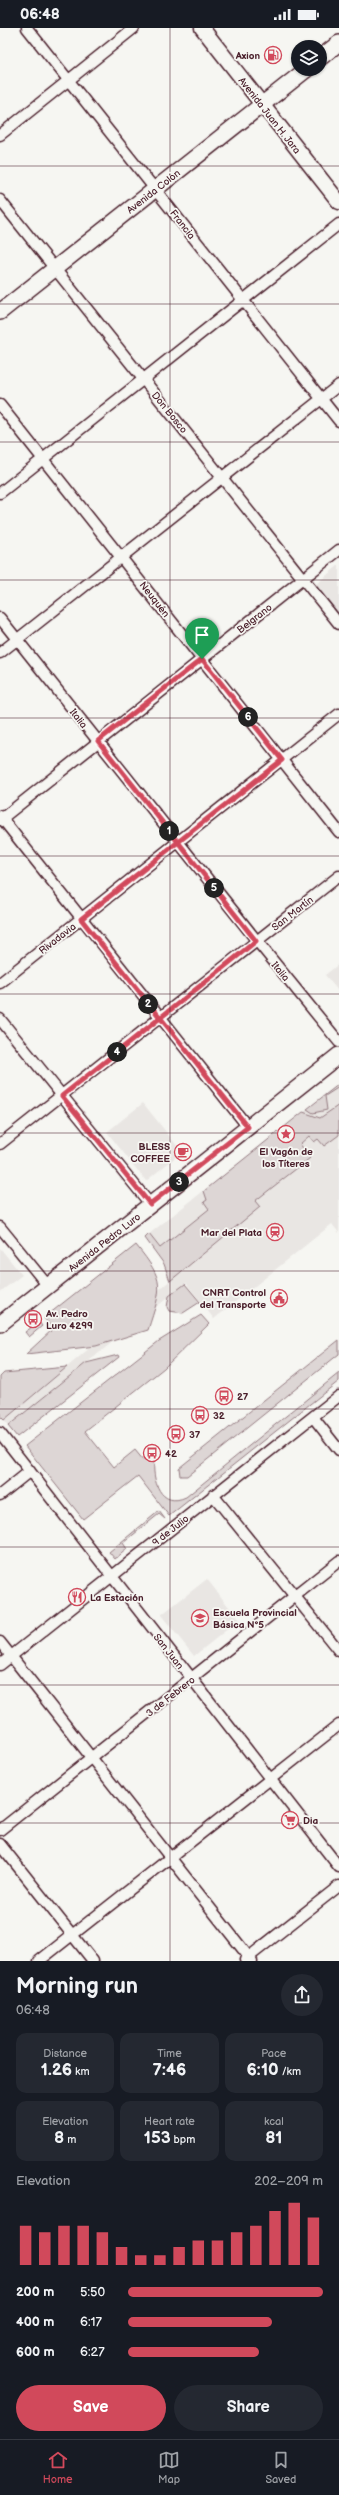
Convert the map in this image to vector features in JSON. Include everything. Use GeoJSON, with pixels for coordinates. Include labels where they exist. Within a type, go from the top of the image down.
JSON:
{"type":"FeatureCollection","features":[{"type":"Feature","properties":{"kind":"main road","name":"Avenida Juan H. Jara"},"geometry":{"type":"LineString","coordinates":[[202,28],[339,202]]}},
{"type":"Feature","properties":{"kind":"main road"},"geometry":{"type":"LineString","coordinates":[[327,53],[339,44]]}},
{"type":"Feature","properties":{"kind":"main road","name":"Avenida Colón"},"geometry":{"type":"LineString","coordinates":[[0,312],[298,76]]}},
{"type":"Feature","properties":{"kind":"main road","name":"Avenida Pedro Luro"},"geometry":{"type":"LineString","coordinates":[[0,1324],[339,1055]]}},
{"type":"Feature","properties":{"kind":"street","name":"Francia"},"geometry":{"type":"LineString","coordinates":[[27,28],[339,421]]}},
{"type":"Feature","properties":{"kind":"street"},"geometry":{"type":"LineString","coordinates":[[0,134],[134,28]]}},
{"type":"Feature","properties":{"kind":"street","name":"Don Bosco"},"geometry":{"type":"LineString","coordinates":[[0,200],[339,624]]}},
{"type":"Feature","properties":{"kind":"street"},"geometry":{"type":"LineString","coordinates":[[0,493],[339,224]]}},
{"type":"Feature","properties":{"kind":"street"},"geometry":{"type":"LineString","coordinates":[[0,653],[339,385]]}},
{"type":"Feature","properties":{"kind":"street","name":"Neuquén"},"geometry":{"type":"LineString","coordinates":[[0,405],[339,832]]}},
{"type":"Feature","properties":{"kind":"street","name":"Belgrano"},"geometry":{"type":"LineString","coordinates":[[1,818],[339,550]]}},
{"type":"Feature","properties":{"kind":"street","name":"Italia"},"geometry":{"type":"LineString","coordinates":[[0,618],[256,941],[339,1042]]}},
{"type":"Feature","properties":{"kind":"street","name":"Rivadavia"},"geometry":{"type":"LineString","coordinates":[[0,983],[339,714]]}},
{"type":"Feature","properties":{"kind":"street"},"geometry":{"type":"LineString","coordinates":[[1,818],[248,1127]]}},
{"type":"Feature","properties":{"kind":"street","name":"San Martín"},"geometry":{"type":"LineString","coordinates":[[0,1144],[339,876]]}},
{"type":"Feature","properties":{"kind":"street"},"geometry":{"type":"LineString","coordinates":[[0,1019],[150,1204]]}},
{"type":"Feature","properties":{"kind":"street"},"geometry":{"type":"LineString","coordinates":[[0,1227],[48,1286]]}},
{"type":"Feature","properties":{"kind":"street","name":"9 de Julio"},"geometry":{"type":"LineString","coordinates":[[0,1665],[339,1396]]}},
{"type":"Feature","properties":{"kind":"street"},"geometry":{"type":"LineString","coordinates":[[313,1417],[339,1450]]}},
{"type":"Feature","properties":{"kind":"street","name":"San Juan"},"geometry":{"type":"LineString","coordinates":[[0,1433],[339,1867]]}},
{"type":"Feature","properties":{"kind":"street"},"geometry":{"type":"LineString","coordinates":[[0,1495],[30,1471]]}},
{"type":"Feature","properties":{"kind":"street"},"geometry":{"type":"LineString","coordinates":[[213,1495],[339,1651]]}},
{"type":"Feature","properties":{"kind":"street","name":"3 de Febrero"},"geometry":{"type":"LineString","coordinates":[[0,1830],[339,1561]]}},
{"type":"Feature","properties":{"kind":"street"},"geometry":{"type":"LineString","coordinates":[[0,1642],[171,1858],[249,1960],[339,1886]]}},
{"type":"Feature","properties":{"kind":"street"},"geometry":{"type":"LineString","coordinates":[[39,1961],[339,1726]]}},
{"type":"Feature","properties":{"kind":"street"},"geometry":{"type":"LineString","coordinates":[[0,1844],[93,1961]]}},
{"type":"Feature","properties":{"kind":"shaded area"},"geometry":{"type":"Polygon","coordinates":[[[339,565],[339,616],[314,586],[339,565]]]}},
{"type":"Feature","properties":{"kind":"shaded area"},"geometry":{"type":"Polygon","coordinates":[[[339,964],[339,992],[325,975],[339,964]]]}},
{"type":"Feature","properties":{"kind":"shaded area"},"geometry":{"type":"Polygon","coordinates":[[[339,1084],[339,1233],[332,1224],[214,1319],[186,1283],[8,1426],[4,1420],[179,1273],[149,1234],[339,1084]]]}},
{"type":"Feature","properties":{"kind":"shaded area"},"geometry":{"type":"Polygon","coordinates":[[[339,1084],[339,1087],[325,1096],[327,1110],[313,1113],[307,1109],[339,1084]]]}},
{"type":"Feature","properties":{"kind":"shaded area"},"geometry":{"type":"Polygon","coordinates":[[[143,1103],[182,1152],[146,1181],[107,1132],[143,1103]]]}},
{"type":"Feature","properties":{"kind":"shaded area"},"geometry":{"type":"Polygon","coordinates":[[[339,1105],[339,1135],[324,1146],[318,1139],[314,1142],[309,1136],[300,1144],[310,1158],[255,1201],[260,1207],[170,1281],[164,1264],[145,1238],[149,1234],[160,1248],[209,1209],[204,1202],[207,1200],[204,1191],[303,1112],[320,1118],[339,1105]]]}},
{"type":"Feature","properties":{"kind":"shaded area"},"geometry":{"type":"Polygon","coordinates":[[[136,1245],[146,1257],[157,1277],[158,1294],[148,1330],[96,1346],[26,1354],[53,1329],[44,1318],[136,1245]]]}},
{"type":"Feature","properties":{"kind":"shaded area"},"geometry":{"type":"Polygon","coordinates":[[[0,1248],[22,1275],[0,1292],[0,1248]]]}},
{"type":"Feature","properties":{"kind":"shaded area"},"geometry":{"type":"Polygon","coordinates":[[[185,1284],[200,1302],[183,1313],[169,1311],[167,1307],[169,1296],[185,1284]]]}},
{"type":"Feature","properties":{"kind":"shaded area"},"geometry":{"type":"Polygon","coordinates":[[[201,1315],[209,1324],[164,1368],[85,1431],[114,1467],[135,1450],[144,1461],[150,1456],[154,1460],[154,1476],[156,1484],[164,1496],[170,1499],[177,1500],[186,1497],[339,1373],[339,1381],[169,1516],[138,1476],[83,1519],[25,1446],[159,1341],[201,1315]]]}},
{"type":"Feature","properties":{"kind":"shaded area"},"geometry":{"type":"Polygon","coordinates":[[[39,1322],[42,1326],[29,1337],[25,1332],[39,1322]]]}},
{"type":"Feature","properties":{"kind":"shaded area"},"geometry":{"type":"Polygon","coordinates":[[[339,1340],[339,1354],[187,1476],[180,1476],[179,1468],[339,1340]]]}},
{"type":"Feature","properties":{"kind":"shaded area"},"geometry":{"type":"Polygon","coordinates":[[[118,1355],[119,1357],[17,1437],[8,1426],[86,1363],[118,1355]]]}},
{"type":"Feature","properties":{"kind":"shaded area"},"geometry":{"type":"Polygon","coordinates":[[[67,1367],[4,1420],[0,1416],[0,1377],[4,1373],[67,1367]]]}},
{"type":"Feature","properties":{"kind":"shaded area"},"geometry":{"type":"Polygon","coordinates":[[[159,1511],[165,1519],[159,1514],[123,1543],[127,1549],[115,1559],[109,1552],[159,1511]]]}},
{"type":"Feature","properties":{"kind":"shaded area","name":"Escuela Provincial Básica N°5"},"geometry":{"type":"Polygon","coordinates":[[[207,1579],[239,1620],[194,1656],[161,1615],[207,1579]]]}},
{"type":"Feature","properties":{"kind":"place","name":"Axion"},"geometry":{"type":"Point","coordinates":[273,55]}},
{"type":"Feature","properties":{"kind":"place","name":"El Vagón de los Títeres"},"geometry":{"type":"Point","coordinates":[286,1134]}},
{"type":"Feature","properties":{"kind":"place","name":"BLESS COFFEE"},"geometry":{"type":"Point","coordinates":[183,1152]}},
{"type":"Feature","properties":{"kind":"place","name":"Mar del Plata"},"geometry":{"type":"Point","coordinates":[275,1232]}},
{"type":"Feature","properties":{"kind":"place","name":"CNRT Control del Transporte"},"geometry":{"type":"Point","coordinates":[279,1298]}},
{"type":"Feature","properties":{"kind":"place","name":"Av. Pedro Luro 4299"},"geometry":{"type":"Point","coordinates":[33,1319]}},
{"type":"Feature","properties":{"kind":"place","name":"27"},"geometry":{"type":"Point","coordinates":[224,1396]}},
{"type":"Feature","properties":{"kind":"place","name":"32"},"geometry":{"type":"Point","coordinates":[200,1415]}},
{"type":"Feature","properties":{"kind":"place","name":"37"},"geometry":{"type":"Point","coordinates":[176,1434]}},
{"type":"Feature","properties":{"kind":"place","name":"42"},"geometry":{"type":"Point","coordinates":[152,1453]}},
{"type":"Feature","properties":{"kind":"place","name":"La Estación"},"geometry":{"type":"Point","coordinates":[77,1597]}},
{"type":"Feature","properties":{"kind":"place","name":"Escuela Provincial Básica N°5"},"geometry":{"type":"Point","coordinates":[200,1618]}},
{"type":"Feature","properties":{"kind":"place","name":"Dia"},"geometry":{"type":"Point","coordinates":[290,1820]}},
{"type":"Feature","properties":{"kind":"route"},"geometry":{"type":"LineString","coordinates":[[202,659],[98,741],[178,842],[81,919],[160,1018],[248,1127],[150,1204],[62,1096],[95,1070],[127,1044],[160,1018],[256,941],[178,842],[282,760],[202,659]]}}]}
